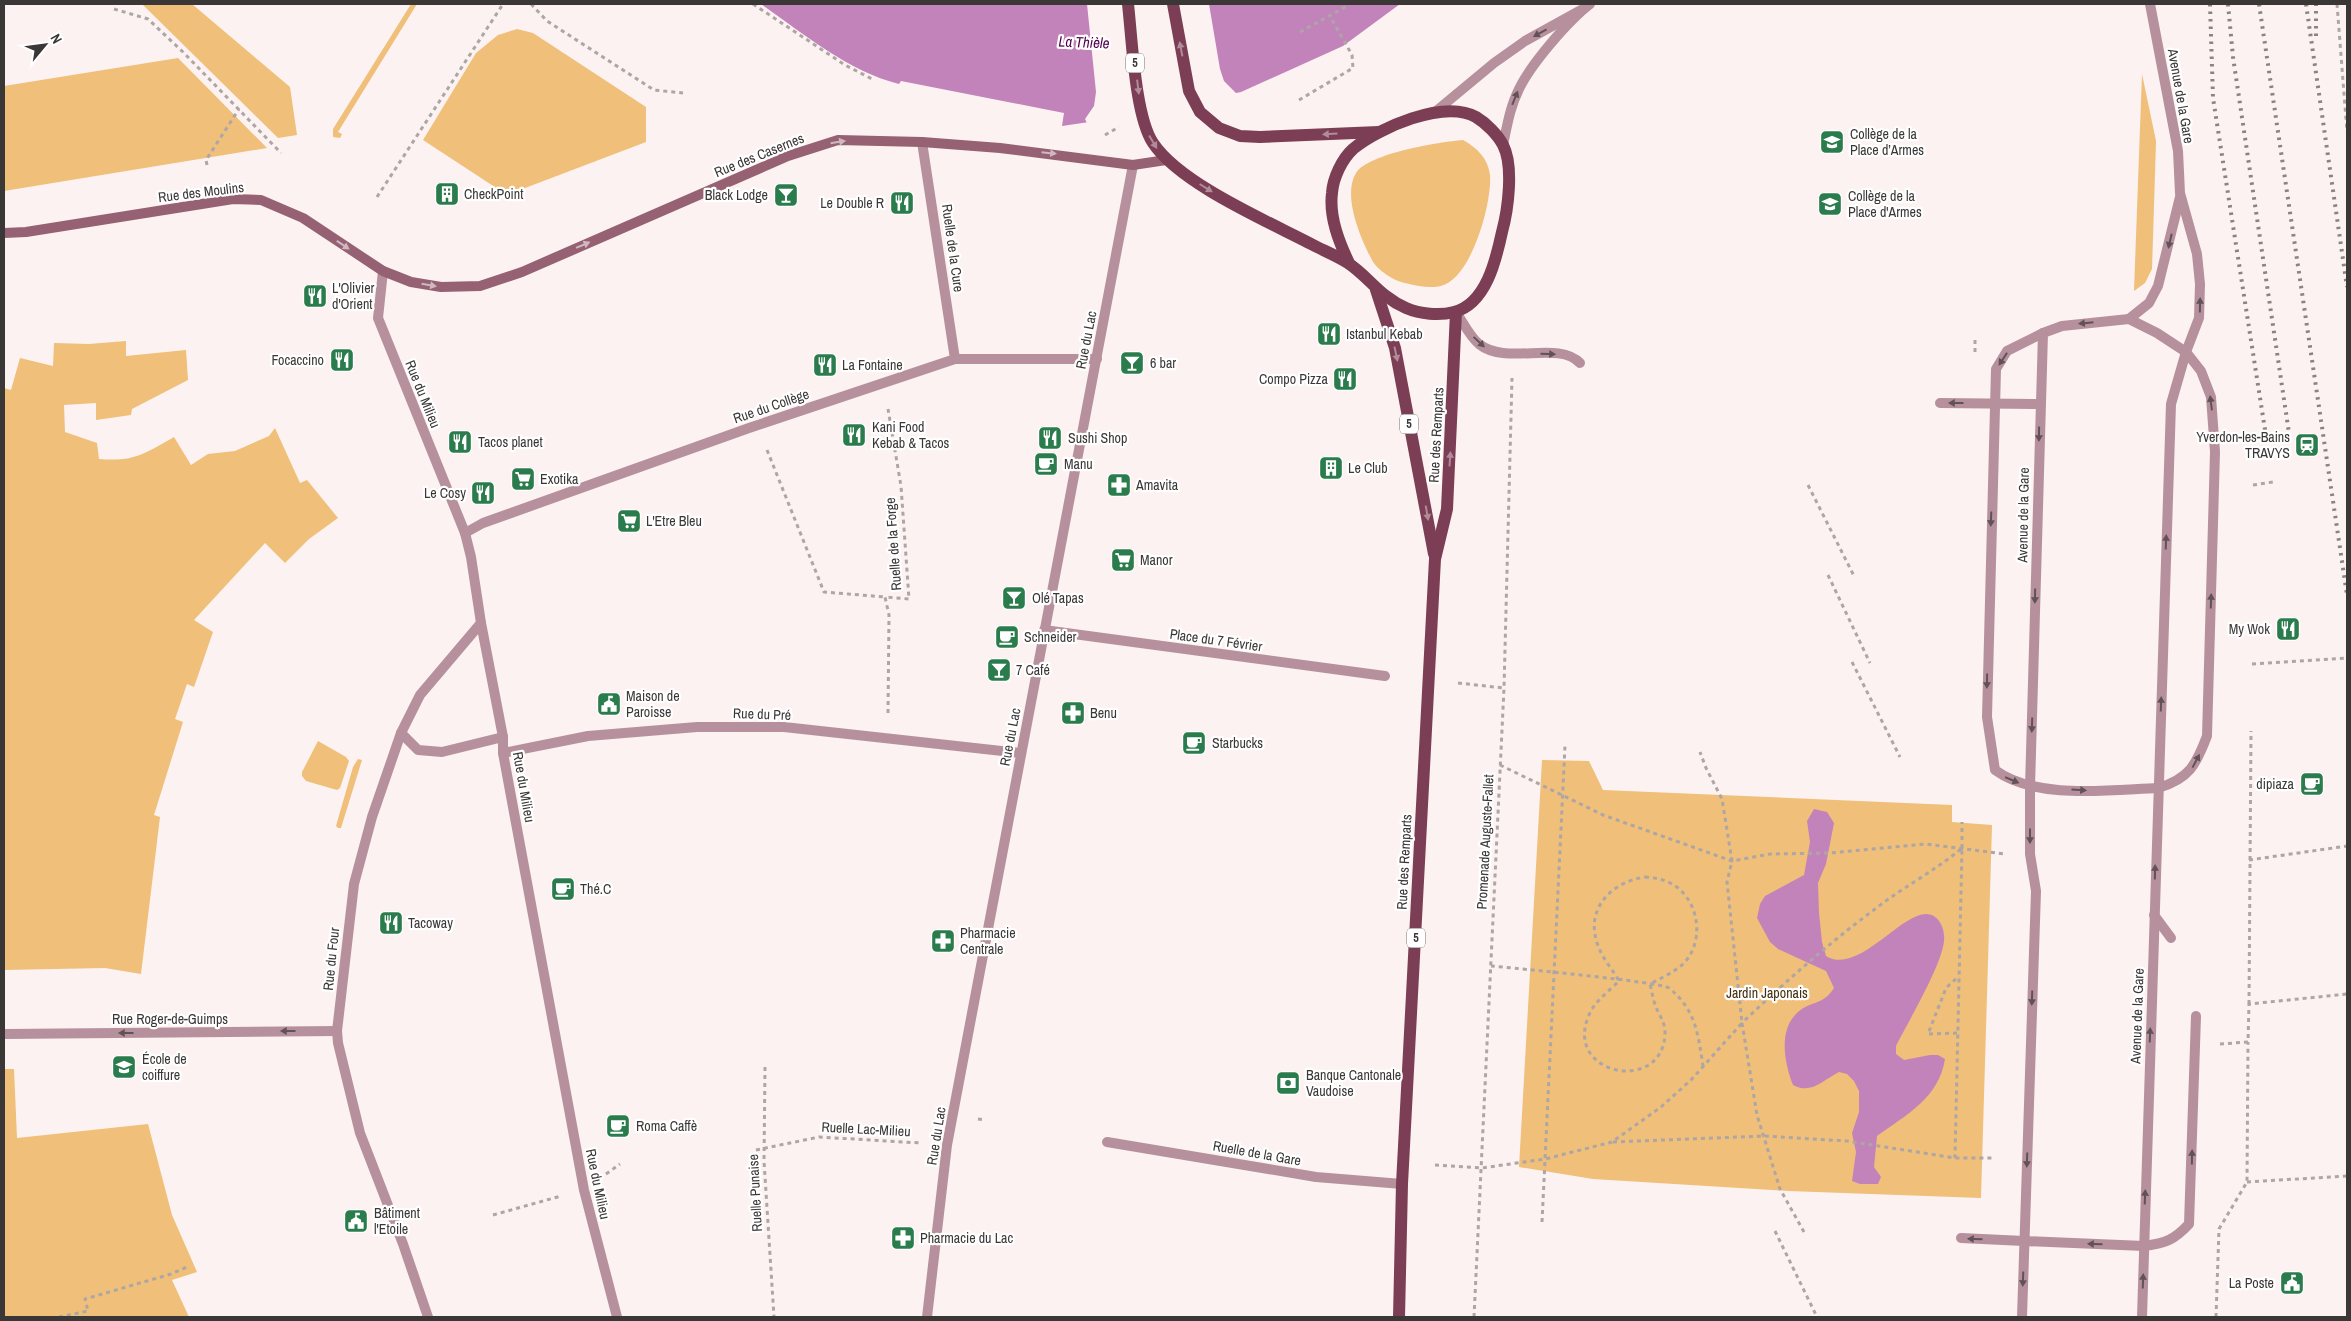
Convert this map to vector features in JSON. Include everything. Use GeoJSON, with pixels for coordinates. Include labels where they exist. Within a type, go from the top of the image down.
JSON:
{"type":"FeatureCollection","features":[{"type":"Feature","properties":{"kind":"main road","name":"5"},"geometry":{"type":"LineString","coordinates":[[1128,4],[1143,122],[1152,141],[1166,160],[1208,190],[1349,263]]}},
{"type":"Feature","properties":{"kind":"main road"},"geometry":{"type":"LineString","coordinates":[[1173,4],[1189,91],[1200,112],[1220,128],[1240,136],[1260,137],[1379,132]]}},
{"type":"Feature","properties":{"kind":"main road"},"geometry":{"type":"LineString","coordinates":[[1435,112],[1459,112],[1476,117],[1493,132],[1503,145],[1509,182],[1504,225],[1497,255],[1482,290],[1469,304],[1456,312],[1441,314],[1425,313],[1406,308],[1376,290],[1349,263],[1339,241],[1332,216],[1332,192],[1340,167],[1351,151],[1379,132],[1435,112]]}},
{"type":"Feature","properties":{"kind":"main road","name":"Rue des Remparts"},"geometry":{"type":"LineString","coordinates":[[1376,290],[1395,348],[1435,559]]}},
{"type":"Feature","properties":{"kind":"main road","name":"Rue des Remparts"},"geometry":{"type":"LineString","coordinates":[[1399,1317],[1402,1184],[1435,559],[1447,509],[1456,312]]}},
{"type":"Feature","properties":{"kind":"street","name":"Avenue de la Gare"},"geometry":{"type":"LineString","coordinates":[[2142,1317],[2171,404],[2186,352],[2200,318],[2200,284],[2197,254],[2180,193],[2178,151],[2150,4]]}},
{"type":"Feature","properties":{"kind":"street"},"geometry":{"type":"LineString","coordinates":[[1435,112],[1509,52],[1586,6]]}},
{"type":"Feature","properties":{"kind":"street"},"geometry":{"type":"LineString","coordinates":[[1503,145],[1510,111],[1519,88],[1543,54],[1586,6]]}},
{"type":"Feature","properties":{"kind":"street","name":"Rue des Casernes"},"geometry":{"type":"LineString","coordinates":[[382,271],[411,282],[441,287],[480,286],[522,272],[788,156],[838,140],[922,142],[1065,155],[1133,165],[1166,160]]}},
{"type":"Feature","properties":{"kind":"street","name":"Ruelle de la Cure"},"geometry":{"type":"LineString","coordinates":[[922,142],[955,359]]}},
{"type":"Feature","properties":{"kind":"street","name":"Rue du Lac"},"geometry":{"type":"LineString","coordinates":[[927,1317],[947,1145],[1133,165]]}},
{"type":"Feature","properties":{"kind":"street","name":"Avenue de la Gare"},"geometry":{"type":"LineString","coordinates":[[2130,319],[2150,303],[2158,286],[2180,193]]}},
{"type":"Feature","properties":{"kind":"street","name":"Rue des Moulins"},"geometry":{"type":"LineString","coordinates":[[4,233],[26,232],[233,199],[261,200],[304,218],[382,271]]}},
{"type":"Feature","properties":{"kind":"street","name":"Rue du Milieu"},"geometry":{"type":"LineString","coordinates":[[382,271],[378,318],[464,533],[471,557],[502,737],[503,753],[584,1190],[617,1317]]}},
{"type":"Feature","properties":{"kind":"street"},"geometry":{"type":"LineString","coordinates":[[1456,312],[1478,344],[1494,352],[1568,355],[1580,363]]}},
{"type":"Feature","properties":{"kind":"street"},"geometry":{"type":"LineString","coordinates":[[2130,319],[2157,333],[2186,352],[2201,371],[2211,397],[2215,452],[2207,736],[2189,773],[2158,788],[2094,791],[2030,787],[2006,778],[1994,770],[1986,717],[1996,369],[2007,351],[2043,333],[2062,326],[2130,319]]}},
{"type":"Feature","properties":{"kind":"street","name":"Avenue de la Gare"},"geometry":{"type":"LineString","coordinates":[[2022,1317],[2036,891],[2030,854],[2030,787],[2043,333]]}},
{"type":"Feature","properties":{"kind":"street","name":"Rue du Collège"},"geometry":{"type":"LineString","coordinates":[[464,533],[483,523],[758,425],[955,359],[1097,359]]}},
{"type":"Feature","properties":{"kind":"street"},"geometry":{"type":"LineString","coordinates":[[1940,403],[2040,404]]}},
{"type":"Feature","properties":{"kind":"street","name":"Rue du Four"},"geometry":{"type":"LineString","coordinates":[[428,1317],[403,1244],[360,1134],[338,1043],[337,1031],[354,884],[372,817],[401,733],[420,695],[481,623]]}},
{"type":"Feature","properties":{"kind":"street","name":"Place du 7 Février"},"geometry":{"type":"LineString","coordinates":[[1044,630],[1385,676]]}},
{"type":"Feature","properties":{"kind":"street","name":"Rue du Pré"},"geometry":{"type":"LineString","coordinates":[[503,753],[588,736],[697,727],[784,727],[1021,752]]}},
{"type":"Feature","properties":{"kind":"street"},"geometry":{"type":"LineString","coordinates":[[401,733],[418,750],[442,752],[502,737]]}},
{"type":"Feature","properties":{"kind":"street"},"geometry":{"type":"LineString","coordinates":[[2154,915],[2171,938]]}},
{"type":"Feature","properties":{"kind":"street"},"geometry":{"type":"LineString","coordinates":[[1961,1238],[2144,1246],[2163,1243],[2177,1237],[2189,1224],[2196,1016]]}},
{"type":"Feature","properties":{"kind":"street","name":"Rue Roger-de-Guimps"},"geometry":{"type":"LineString","coordinates":[[4,1034],[337,1031]]}},
{"type":"Feature","properties":{"kind":"street","name":"Ruelle de la Gare"},"geometry":{"type":"LineString","coordinates":[[1107,1142],[1316,1177],[1402,1184]]}},
{"type":"Feature","properties":{"kind":"path"},"geometry":{"type":"LineString","coordinates":[[377,197],[503,4]]}},
{"type":"Feature","properties":{"kind":"path"},"geometry":{"type":"LineString","coordinates":[[531,4],[547,22],[654,90],[683,93]]}},
{"type":"Feature","properties":{"kind":"path"},"geometry":{"type":"LineString","coordinates":[[753,4],[845,65],[874,80]]}},
{"type":"Feature","properties":{"kind":"path"},"geometry":{"type":"LineString","coordinates":[[2336,4],[2347,132]]}},
{"type":"Feature","properties":{"kind":"path"},"geometry":{"type":"LineString","coordinates":[[1300,32],[1349,5]]}},
{"type":"Feature","properties":{"kind":"path"},"geometry":{"type":"LineString","coordinates":[[114,9],[148,19],[281,153]]}},
{"type":"Feature","properties":{"kind":"path"},"geometry":{"type":"LineString","coordinates":[[1299,100],[1353,68],[1352,55],[1330,16]]}},
{"type":"Feature","properties":{"kind":"path"},"geometry":{"type":"LineString","coordinates":[[207,165],[206,160],[239,109]]}},
{"type":"Feature","properties":{"kind":"path","name":"Promenade Auguste-Fallet"},"geometry":{"type":"LineString","coordinates":[[1474,1317],[1504,688],[1512,376]]}},
{"type":"Feature","properties":{"kind":"path","name":"Ruelle de la Forge"},"geometry":{"type":"LineString","coordinates":[[883,382],[901,486],[908,599],[885,597],[889,615],[888,739]]}},
{"type":"Feature","properties":{"kind":"path"},"geometry":{"type":"LineString","coordinates":[[758,425],[824,592],[885,597]]}},
{"type":"Feature","properties":{"kind":"path"},"geometry":{"type":"LineString","coordinates":[[2253,485],[2273,482]]}},
{"type":"Feature","properties":{"kind":"path"},"geometry":{"type":"LineString","coordinates":[[1808,485],[1854,576]]}},
{"type":"Feature","properties":{"kind":"path"},"geometry":{"type":"LineString","coordinates":[[1828,575],[1870,663]]}},
{"type":"Feature","properties":{"kind":"path"},"geometry":{"type":"LineString","coordinates":[[2252,664],[2347,658]]}},
{"type":"Feature","properties":{"kind":"path"},"geometry":{"type":"LineString","coordinates":[[1852,662],[1900,758]]}},
{"type":"Feature","properties":{"kind":"path"},"geometry":{"type":"LineString","coordinates":[[1458,683],[1504,688]]}},
{"type":"Feature","properties":{"kind":"path"},"geometry":{"type":"LineString","coordinates":[[2216,1317],[2219,1229],[2247,1182],[2251,730]]}},
{"type":"Feature","properties":{"kind":"path"},"geometry":{"type":"LineString","coordinates":[[1542,1222],[1565,746]]}},
{"type":"Feature","properties":{"kind":"path"},"geometry":{"type":"LineString","coordinates":[[1700,752],[1722,799],[1732,861],[1727,882],[1742,1023],[1757,1114],[1780,1189],[1804,1232]]}},
{"type":"Feature","properties":{"kind":"path"},"geometry":{"type":"LineString","coordinates":[[1500,764],[1603,815],[1732,861],[1770,854],[1830,853],[1926,844],[2005,854]]}},
{"type":"Feature","properties":{"kind":"path"},"geometry":{"type":"LineString","coordinates":[[1955,1158],[1962,822]]}},
{"type":"Feature","properties":{"kind":"path"},"geometry":{"type":"LineString","coordinates":[[2250,860],[2347,846]]}},
{"type":"Feature","properties":{"kind":"path"},"geometry":{"type":"LineString","coordinates":[[1612,1142],[1661,1107],[1703,1066],[1742,1023],[1793,974],[1876,908],[1940,867],[1962,848]]}},
{"type":"Feature","properties":{"kind":"path"},"geometry":{"type":"LineString","coordinates":[[1620,981],[1599,949],[1594,932],[1595,916],[1602,900],[1614,888],[1628,879],[1645,877],[1662,879],[1677,887],[1689,900],[1695,915],[1697,932],[1693,949],[1684,963],[1670,974],[1650,984]]}},
{"type":"Feature","properties":{"kind":"path"},"geometry":{"type":"LineString","coordinates":[[1491,966],[1667,986],[1690,1009],[1698,1037],[1703,1066]]}},
{"type":"Feature","properties":{"kind":"path"},"geometry":{"type":"LineString","coordinates":[[1958,1033],[1928,1034],[1946,988],[1959,976]]}},
{"type":"Feature","properties":{"kind":"path"},"geometry":{"type":"LineString","coordinates":[[1620,981],[1589,1013],[1585,1026],[1585,1039],[1590,1052],[1598,1062],[1609,1069],[1622,1072],[1635,1071],[1647,1065],[1657,1056],[1662,1045],[1664,1025],[1656,1007],[1650,984]]}},
{"type":"Feature","properties":{"kind":"path"},"geometry":{"type":"LineString","coordinates":[[2249,1004],[2347,994]]}},
{"type":"Feature","properties":{"kind":"path"},"geometry":{"type":"LineString","coordinates":[[2194,1046],[2248,1042]]}},
{"type":"Feature","properties":{"kind":"path","name":"Ruelle Punaise"},"geometry":{"type":"LineString","coordinates":[[765,1067],[764,1148],[774,1317]]}},
{"type":"Feature","properties":{"kind":"path"},"geometry":{"type":"LineString","coordinates":[[1435,1165],[1482,1168],[1545,1158],[1612,1142],[1765,1136],[1847,1141],[1955,1158],[1995,1158]]}},
{"type":"Feature","properties":{"kind":"path","name":"Ruelle Lac-Milieu"},"geometry":{"type":"LineString","coordinates":[[756,1150],[819,1137],[947,1145]]}},
{"type":"Feature","properties":{"kind":"path"},"geometry":{"type":"LineString","coordinates":[[2247,1182],[2347,1176]]}},
{"type":"Feature","properties":{"kind":"path"},"geometry":{"type":"LineString","coordinates":[[494,1215],[559,1197]]}},
{"type":"Feature","properties":{"kind":"path"},"geometry":{"type":"LineString","coordinates":[[1775,1231],[1817,1317]]}},
{"type":"Feature","properties":{"kind":"path"},"geometry":{"type":"LineString","coordinates":[[59,1317],[88,1311],[86,1299],[171,1274],[187,1267]]}},
{"type":"Feature","properties":{"kind":"green space"},"geometry":{"type":"Polygon","coordinates":[[[142,4],[192,4],[290,87],[297,135],[278,138],[142,4]]]}},
{"type":"Feature","properties":{"kind":"green space"},"geometry":{"type":"Polygon","coordinates":[[[411,4],[417,4],[338,132],[342,134],[340,138],[333,137],[333,129],[411,4]]]}},
{"type":"Feature","properties":{"kind":"green space"},"geometry":{"type":"Polygon","coordinates":[[[517,29],[533,33],[646,107],[646,142],[507,195],[423,140],[476,53],[498,35],[517,29]]]}},
{"type":"Feature","properties":{"kind":"green space"},"geometry":{"type":"Polygon","coordinates":[[[178,58],[267,148],[4,191],[4,86],[178,58]]]}},
{"type":"Feature","properties":{"kind":"green space"},"geometry":{"type":"Polygon","coordinates":[[[2142,74],[2156,141],[2152,269],[2145,283],[2134,291],[2142,74]]]}},
{"type":"Feature","properties":{"kind":"green space"},"geometry":{"type":"Polygon","coordinates":[[[1463,140],[1481,154],[1487,163],[1490,175],[1488,202],[1479,235],[1472,251],[1456,277],[1441,286],[1426,287],[1396,280],[1374,264],[1358,229],[1351,193],[1352,182],[1356,173],[1363,166],[1390,154],[1422,146],[1463,140]]]}},
{"type":"Feature","properties":{"kind":"green space"},"geometry":{"type":"Polygon","coordinates":[[[126,341],[126,356],[186,350],[188,380],[132,409],[131,415],[96,420],[96,403],[64,405],[65,432],[97,443],[99,459],[111,460],[138,456],[174,437],[191,465],[208,454],[235,451],[269,436],[275,428],[300,483],[307,480],[338,518],[309,539],[285,563],[265,543],[194,620],[213,632],[194,687],[187,684],[175,719],[183,722],[154,815],[160,817],[141,974],[105,968],[4,970],[4,388],[11,390],[20,358],[53,366],[54,343],[89,344],[126,341]]]}},
{"type":"Feature","properties":{"kind":"green space"},"geometry":{"type":"Polygon","coordinates":[[[318,741],[346,757],[349,761],[340,788],[337,790],[306,781],[302,776],[302,772],[318,741]]]}},
{"type":"Feature","properties":{"kind":"green space"},"geometry":{"type":"Polygon","coordinates":[[[358,759],[362,760],[341,828],[338,828],[336,826],[353,767],[358,759]]]}},
{"type":"Feature","properties":{"kind":"green space","name":"Jardin Japonais"},"geometry":{"type":"Polygon","coordinates":[[[1542,760],[1589,761],[1603,790],[1952,805],[1952,822],[1992,825],[1981,1198],[1789,1191],[1593,1179],[1519,1167],[1542,760]]]}},
{"type":"Feature","properties":{"kind":"green space"},"geometry":{"type":"Polygon","coordinates":[[[4,1069],[14,1069],[17,1138],[148,1124],[172,1215],[197,1272],[172,1280],[189,1317],[4,1317],[4,1069]]]}},
{"type":"Feature","properties":{"kind":"water","name":"La Thièle"},"geometry":{"type":"Polygon","coordinates":[[[761,4],[1400,4],[1343,46],[1241,92],[1130,116],[1062,126],[1064,113],[901,81],[899,84],[880,78],[844,61],[761,4]]]}},
{"type":"Feature","properties":{"kind":"water"},"geometry":{"type":"Polygon","coordinates":[[[1814,809],[1827,812],[1834,823],[1826,864],[1818,883],[1822,942],[1826,956],[1840,960],[1854,957],[1912,918],[1925,914],[1935,917],[1943,931],[1944,941],[1937,964],[1924,994],[1896,1046],[1896,1054],[1904,1060],[1930,1055],[1938,1055],[1945,1059],[1942,1073],[1936,1085],[1920,1104],[1877,1136],[1874,1167],[1881,1177],[1878,1184],[1860,1184],[1852,1181],[1856,1152],[1852,1133],[1859,1112],[1859,1091],[1854,1081],[1847,1074],[1839,1072],[1817,1085],[1799,1088],[1793,1085],[1788,1068],[1785,1039],[1790,1021],[1805,1007],[1825,998],[1834,988],[1826,971],[1778,949],[1770,942],[1757,918],[1760,904],[1765,896],[1804,875],[1810,842],[1807,821],[1814,809]]]}},
{"type":"Feature","properties":{"kind":"pier"},"geometry":{"type":"Polygon","coordinates":[[[1087,4],[1209,4],[1220,69],[1224,81],[1237,94],[1236,96],[1088,125],[1085,119],[1094,106],[1096,92],[1087,4]]]}},
{"type":"Feature","properties":{"kind":"railway"},"geometry":{"type":"LineString","coordinates":[[2210,4],[2213,98],[2266,436]]}},
{"type":"Feature","properties":{"kind":"railway"},"geometry":{"type":"LineString","coordinates":[[2228,4],[2233,57],[2289,433]]}},
{"type":"Feature","properties":{"kind":"railway"},"geometry":{"type":"LineString","coordinates":[[2259,4],[2347,595]]}},
{"type":"Feature","properties":{"kind":"railway"},"geometry":{"type":"LineString","coordinates":[[2306,4],[2347,287]]}},
{"type":"Feature","properties":{"kind":"railway"},"geometry":{"type":"LineString","coordinates":[[2316,4],[2316,36]]}},
{"type":"Feature","properties":{"kind":"place","name":"Collège de la Place d’Armes"},"geometry":{"type":"Point","coordinates":[1832,142]}},
{"type":"Feature","properties":{"kind":"place","name":"CheckPoint"},"geometry":{"type":"Point","coordinates":[447,194]}},
{"type":"Feature","properties":{"kind":"place","name":"Black Lodge"},"geometry":{"type":"Point","coordinates":[786,195]}},
{"type":"Feature","properties":{"kind":"place","name":"Le Double R"},"geometry":{"type":"Point","coordinates":[902,203]}},
{"type":"Feature","properties":{"kind":"place","name":"Collège de la Place d'Armes"},"geometry":{"type":"Point","coordinates":[1830,204]}},
{"type":"Feature","properties":{"kind":"place","name":"L'Olivier d'Orient"},"geometry":{"type":"Point","coordinates":[315,296]}},
{"type":"Feature","properties":{"kind":"place","name":"Istanbul Kebab"},"geometry":{"type":"Point","coordinates":[1329,334]}},
{"type":"Feature","properties":{"kind":"place","name":"Focaccino"},"geometry":{"type":"Point","coordinates":[342,360]}},
{"type":"Feature","properties":{"kind":"place","name":"6 bar"},"geometry":{"type":"Point","coordinates":[1132,363]}},
{"type":"Feature","properties":{"kind":"place","name":"La Fontaine"},"geometry":{"type":"Point","coordinates":[825,365]}},
{"type":"Feature","properties":{"kind":"place","name":"Compo Pizza"},"geometry":{"type":"Point","coordinates":[1345,379]}},
{"type":"Feature","properties":{"kind":"place","name":"Kani Food Kebab & Tacos"},"geometry":{"type":"Point","coordinates":[854,435]}},
{"type":"Feature","properties":{"kind":"place","name":"Sushi Shop"},"geometry":{"type":"Point","coordinates":[1050,438]}},
{"type":"Feature","properties":{"kind":"place","name":"Tacos planet"},"geometry":{"type":"Point","coordinates":[460,442]}},
{"type":"Feature","properties":{"kind":"place","name":"Yverdon-les-Bains TRAVYS"},"geometry":{"type":"Point","coordinates":[2307,445]}},
{"type":"Feature","properties":{"kind":"place","name":"Manu"},"geometry":{"type":"Point","coordinates":[1046,464]}},
{"type":"Feature","properties":{"kind":"place","name":"Le Club"},"geometry":{"type":"Point","coordinates":[1331,468]}},
{"type":"Feature","properties":{"kind":"place","name":"Exotika"},"geometry":{"type":"Point","coordinates":[523,479]}},
{"type":"Feature","properties":{"kind":"place","name":"Amavita"},"geometry":{"type":"Point","coordinates":[1119,485]}},
{"type":"Feature","properties":{"kind":"place","name":"Le Cosy"},"geometry":{"type":"Point","coordinates":[483,493]}},
{"type":"Feature","properties":{"kind":"place","name":"L'Etre Bleu"},"geometry":{"type":"Point","coordinates":[629,521]}},
{"type":"Feature","properties":{"kind":"place","name":"Manor"},"geometry":{"type":"Point","coordinates":[1123,560]}},
{"type":"Feature","properties":{"kind":"place","name":"Olé Tapas"},"geometry":{"type":"Point","coordinates":[1014,598]}},
{"type":"Feature","properties":{"kind":"place","name":"My Wok"},"geometry":{"type":"Point","coordinates":[2288,629]}},
{"type":"Feature","properties":{"kind":"place","name":"Schneider"},"geometry":{"type":"Point","coordinates":[1007,637]}},
{"type":"Feature","properties":{"kind":"place","name":"7 Café"},"geometry":{"type":"Point","coordinates":[999,670]}},
{"type":"Feature","properties":{"kind":"place","name":"Maison de Paroisse"},"geometry":{"type":"Point","coordinates":[609,704]}},
{"type":"Feature","properties":{"kind":"place","name":"Benu"},"geometry":{"type":"Point","coordinates":[1073,713]}},
{"type":"Feature","properties":{"kind":"place","name":"Starbucks"},"geometry":{"type":"Point","coordinates":[1194,743]}},
{"type":"Feature","properties":{"kind":"place","name":"dipiaza"},"geometry":{"type":"Point","coordinates":[2312,784]}},
{"type":"Feature","properties":{"kind":"place","name":"Thé.C"},"geometry":{"type":"Point","coordinates":[563,889]}},
{"type":"Feature","properties":{"kind":"place","name":"Tacoway"},"geometry":{"type":"Point","coordinates":[391,923]}},
{"type":"Feature","properties":{"kind":"place","name":"Pharmacie Centrale"},"geometry":{"type":"Point","coordinates":[943,941]}},
{"type":"Feature","properties":{"kind":"place","name":"École de coiffure"},"geometry":{"type":"Point","coordinates":[124,1067]}},
{"type":"Feature","properties":{"kind":"place","name":"Banque Cantonale Vaudoise"},"geometry":{"type":"Point","coordinates":[1288,1083]}},
{"type":"Feature","properties":{"kind":"place","name":"Roma Caffè"},"geometry":{"type":"Point","coordinates":[618,1126]}},
{"type":"Feature","properties":{"kind":"place","name":"Bâtiment l'Etoile"},"geometry":{"type":"Point","coordinates":[356,1221]}},
{"type":"Feature","properties":{"kind":"place","name":"Pharmacie du Lac"},"geometry":{"type":"Point","coordinates":[903,1238]}},
{"type":"Feature","properties":{"kind":"place","name":"La Poste"},"geometry":{"type":"Point","coordinates":[2292,1283]}}]}
